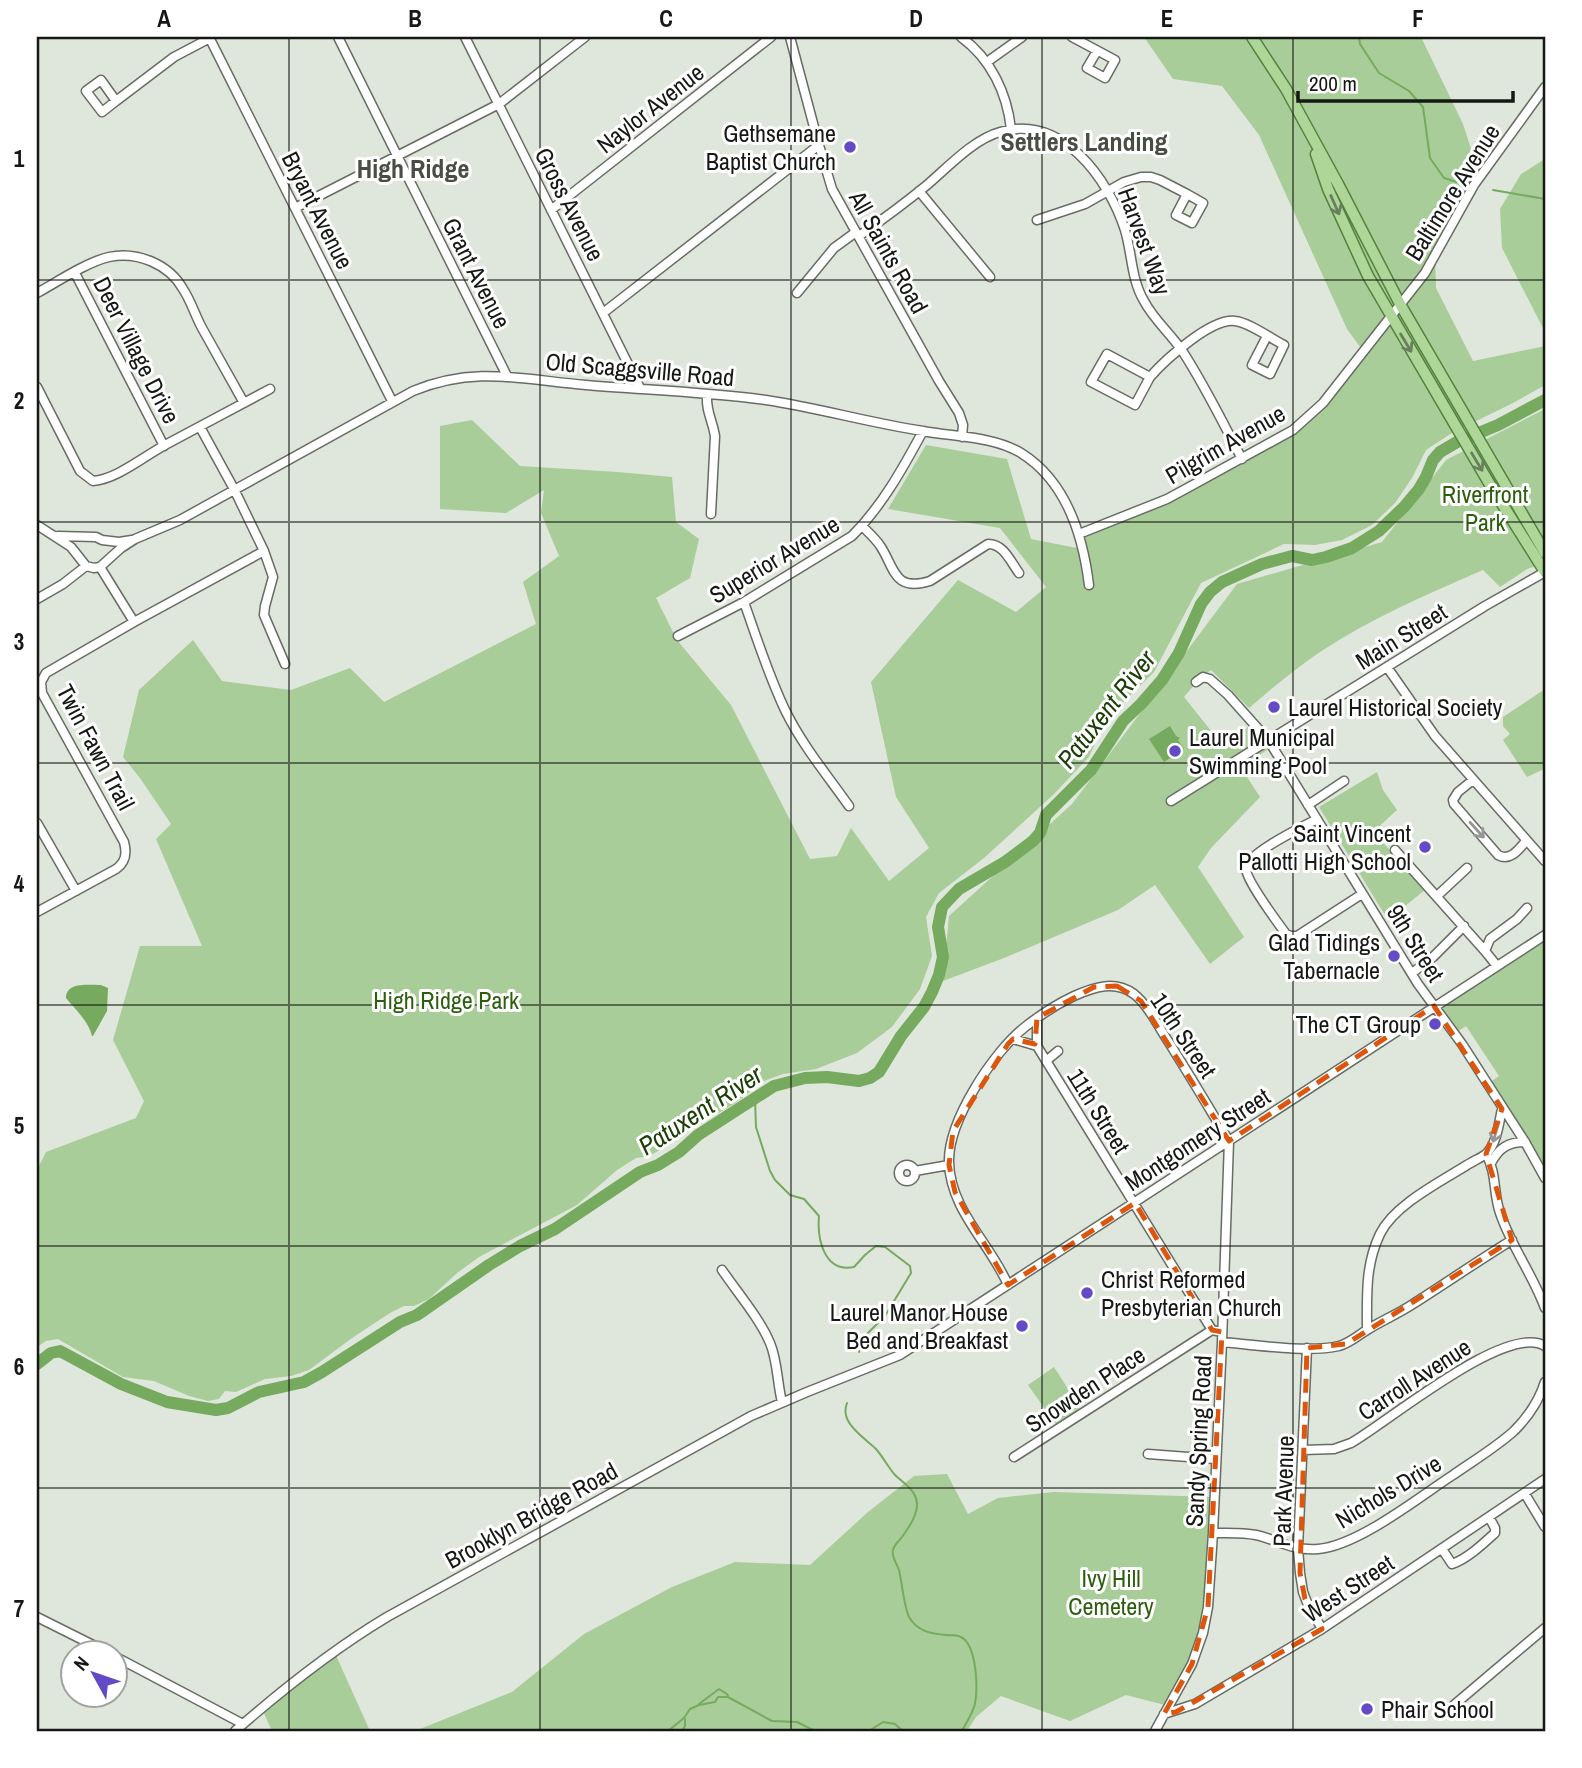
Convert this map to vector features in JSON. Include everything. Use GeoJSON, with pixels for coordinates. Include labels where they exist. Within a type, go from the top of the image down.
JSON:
{"type":"FeatureCollection","features":[{"type":"Feature","properties":{"kind":"main road"},"geometry":{"type":"LineString","coordinates":[[1252,37],[1286,89],[1400,304],[1545,553]]}},
{"type":"Feature","properties":{"kind":"main road"},"geometry":{"type":"LineString","coordinates":[[1305,123],[1328,189],[1368,276],[1489,483],[1545,572]]}},
{"type":"Feature","properties":{"kind":"street"},"geometry":{"type":"LineString","coordinates":[[116,100],[174,57],[209,37]]}},
{"type":"Feature","properties":{"kind":"street","name":"Bryant Avenue"},"geometry":{"type":"LineString","coordinates":[[209,37],[392,401]]}},
{"type":"Feature","properties":{"kind":"street","name":"Grant Avenue"},"geometry":{"type":"LineString","coordinates":[[338,37],[507,376]]}},
{"type":"Feature","properties":{"kind":"street","name":"Gross Avenue"},"geometry":{"type":"LineString","coordinates":[[465,37],[640,388]]}},
{"type":"Feature","properties":{"kind":"street"},"geometry":{"type":"LineString","coordinates":[[295,208],[499,104],[585,37]]}},
{"type":"Feature","properties":{"kind":"street","name":"Naylor Avenue"},"geometry":{"type":"LineString","coordinates":[[551,210],[771,37]]}},
{"type":"Feature","properties":{"kind":"street","name":"All Saints Road"},"geometry":{"type":"LineString","coordinates":[[790,37],[832,189],[959,413],[963,425],[962,437]]}},
{"type":"Feature","properties":{"kind":"street"},"geometry":{"type":"LineString","coordinates":[[961,37],[987,62],[1004,96],[1011,129]]}},
{"type":"Feature","properties":{"kind":"street"},"geometry":{"type":"LineString","coordinates":[[987,62],[1022,37]]}},
{"type":"Feature","properties":{"kind":"street"},"geometry":{"type":"LineString","coordinates":[[1072,37],[1097,51]]}},
{"type":"Feature","properties":{"kind":"street","name":"Baltimore Avenue"},"geometry":{"type":"LineString","coordinates":[[1390,316],[1430,265],[1474,185],[1545,87]]}},
{"type":"Feature","properties":{"kind":"street","name":"Harvest Way"},"geometry":{"type":"LineString","coordinates":[[797,293],[834,248],[919,191],[977,143],[998,132],[1011,129],[1040,131],[1060,139],[1083,159],[1109,191],[1126,234],[1138,289],[1153,314],[1181,348],[1242,459]]}},
{"type":"Feature","properties":{"kind":"street"},"geometry":{"type":"LineString","coordinates":[[603,313],[818,145]]}},
{"type":"Feature","properties":{"kind":"street"},"geometry":{"type":"LineString","coordinates":[[1037,220],[1085,204],[1133,178],[1151,177],[1187,194]]}},
{"type":"Feature","properties":{"kind":"street"},"geometry":{"type":"LineString","coordinates":[[919,191],[990,277]]}},
{"type":"Feature","properties":{"kind":"street"},"geometry":{"type":"LineString","coordinates":[[37,293],[100,260],[124,256],[148,260],[168,272],[184,290],[197,319],[244,403]]}},
{"type":"Feature","properties":{"kind":"street","name":"Deer Village Drive"},"geometry":{"type":"LineString","coordinates":[[75,273],[164,446]]}},
{"type":"Feature","properties":{"kind":"street","name":"Pilgrim Avenue"},"geometry":{"type":"LineString","coordinates":[[1079,534],[1167,499],[1293,430],[1323,403],[1390,316]]}},
{"type":"Feature","properties":{"kind":"street"},"geometry":{"type":"LineString","coordinates":[[1150,377],[1107,354],[1091,382],[1135,405],[1150,377],[1167,359],[1212,326],[1225,321],[1244,323],[1284,345],[1269,374],[1252,365],[1267,336]]}},
{"type":"Feature","properties":{"kind":"street","name":"Old Scaggsville Road"},"geometry":{"type":"LineString","coordinates":[[102,540],[119,542],[135,539],[180,520],[413,391],[443,380],[471,376],[507,376],[770,401],[1011,448],[1037,465],[1061,495],[1079,534],[1089,585]]}},
{"type":"Feature","properties":{"kind":"street"},"geometry":{"type":"LineString","coordinates":[[37,387],[79,471],[93,481],[112,476],[270,389]]}},
{"type":"Feature","properties":{"kind":"street"},"geometry":{"type":"LineString","coordinates":[[707,394],[706,411],[713,424],[715,436],[711,514]]}},
{"type":"Feature","properties":{"kind":"street"},"geometry":{"type":"LineString","coordinates":[[200,427],[264,551],[273,577],[264,615],[285,664]]}},
{"type":"Feature","properties":{"kind":"street","name":"Superior Avenue"},"geometry":{"type":"LineString","coordinates":[[678,636],[744,602],[852,536],[900,475],[923,431]]}},
{"type":"Feature","properties":{"kind":"street"},"geometry":{"type":"LineString","coordinates":[[37,525],[71,547],[86,566],[100,567],[109,555],[102,540],[55,536]]}},
{"type":"Feature","properties":{"kind":"street"},"geometry":{"type":"LineString","coordinates":[[862,526],[884,551],[891,570],[909,583],[930,581],[988,544],[1000,547],[1018,573]]}},
{"type":"Feature","properties":{"kind":"street"},"geometry":{"type":"LineString","coordinates":[[79,559],[80,546],[90,537]]}},
{"type":"Feature","properties":{"kind":"street","name":"Old Scaggsville Road"},"geometry":{"type":"LineString","coordinates":[[107,559],[135,539]]}},
{"type":"Feature","properties":{"kind":"street","name":"Twin Fawn Trail"},"geometry":{"type":"LineString","coordinates":[[37,912],[116,869],[123,862],[126,853],[124,842],[42,693],[41,682],[46,673],[264,551]]}},
{"type":"Feature","properties":{"kind":"street"},"geometry":{"type":"LineString","coordinates":[[37,599],[86,566]]}},
{"type":"Feature","properties":{"kind":"street"},"geometry":{"type":"LineString","coordinates":[[100,567],[134,622]]}},
{"type":"Feature","properties":{"kind":"street","name":"Main Street"},"geometry":{"type":"LineString","coordinates":[[1171,801],[1485,606],[1545,572]]}},
{"type":"Feature","properties":{"kind":"street"},"geometry":{"type":"LineString","coordinates":[[744,602],[786,712],[811,754],[849,806]]}},
{"type":"Feature","properties":{"kind":"street"},"geometry":{"type":"LineString","coordinates":[[1387,667],[1435,736],[1544,859]]}},
{"type":"Feature","properties":{"kind":"street","name":"9th Street"},"geometry":{"type":"LineString","coordinates":[[1196,682],[1203,677],[1210,679],[1269,741],[1362,894],[1412,973],[1462,1044],[1545,1178]]}},
{"type":"Feature","properties":{"kind":"street"},"geometry":{"type":"LineString","coordinates":[[1473,780],[1454,797],[1454,804],[1498,856],[1509,857],[1526,841]]}},
{"type":"Feature","properties":{"kind":"street"},"geometry":{"type":"LineString","coordinates":[[1308,805],[1344,781]]}},
{"type":"Feature","properties":{"kind":"street"},"geometry":{"type":"LineString","coordinates":[[1317,819],[1252,856],[1246,867],[1253,886],[1286,934],[1291,936],[1297,936],[1362,894]]}},
{"type":"Feature","properties":{"kind":"street"},"geometry":{"type":"LineString","coordinates":[[37,823],[76,891]]}},
{"type":"Feature","properties":{"kind":"street"},"geometry":{"type":"LineString","coordinates":[[1395,850],[1497,966]]}},
{"type":"Feature","properties":{"kind":"street"},"geometry":{"type":"LineString","coordinates":[[1437,896],[1467,868]]}},
{"type":"Feature","properties":{"kind":"street"},"geometry":{"type":"LineString","coordinates":[[1485,951],[1490,939],[1527,908]]}},
{"type":"Feature","properties":{"kind":"street"},"geometry":{"type":"LineString","coordinates":[[1412,973],[1433,957],[1464,926]]}},
{"type":"Feature","properties":{"kind":"street","name":"Montgomery Street"},"geometry":{"type":"LineString","coordinates":[[867,1369],[900,1355],[1545,935]]}},
{"type":"Feature","properties":{"kind":"street","name":"10th Street"},"geometry":{"type":"LineString","coordinates":[[1037,1018],[1094,987],[1109,985],[1125,989],[1141,1001],[1156,1021],[1229,1141]]}},
{"type":"Feature","properties":{"kind":"street"},"geometry":{"type":"LineString","coordinates":[[1013,1039],[1037,1046],[1037,1018]]}},
{"type":"Feature","properties":{"kind":"street"},"geometry":{"type":"LineString","coordinates":[[1008,1285],[997,1262],[959,1204],[951,1180],[949,1147],[953,1131],[968,1100],[994,1061],[1024,1028],[1037,1018]]}},
{"type":"Feature","properties":{"kind":"street","name":"11th Street"},"geometry":{"type":"LineString","coordinates":[[1037,1046],[1212,1330]]}},
{"type":"Feature","properties":{"kind":"street"},"geometry":{"type":"LineString","coordinates":[[1046,1060],[1058,1051]]}},
{"type":"Feature","properties":{"kind":"street"},"geometry":{"type":"LineString","coordinates":[[1367,1329],[1369,1265],[1385,1226],[1402,1207],[1486,1154],[1494,1140],[1502,1109]]}},
{"type":"Feature","properties":{"kind":"street","name":"Sandy Spring Road"},"geometry":{"type":"LineString","coordinates":[[1155,1731],[1184,1680],[1203,1633],[1208,1606],[1229,1141]]}},
{"type":"Feature","properties":{"kind":"street"},"geometry":{"type":"LineString","coordinates":[[1491,1163],[1504,1146],[1525,1142]]}},
{"type":"Feature","properties":{"kind":"street"},"geometry":{"type":"LineString","coordinates":[[1486,1154],[1491,1163],[1500,1213],[1545,1308]]}},
{"type":"Feature","properties":{"kind":"street"},"geometry":{"type":"LineString","coordinates":[[915,1171],[949,1165]]}},
{"type":"Feature","properties":{"kind":"street"},"geometry":{"type":"LineString","coordinates":[[1222,1342],[1307,1348],[1346,1344],[1367,1329],[1414,1304],[1512,1240]]}},
{"type":"Feature","properties":{"kind":"street"},"geometry":{"type":"LineString","coordinates":[[722,1270],[771,1344],[782,1402]]}},
{"type":"Feature","properties":{"kind":"street"},"geometry":{"type":"LineString","coordinates":[[1212,1330],[1222,1332]]}},
{"type":"Feature","properties":{"kind":"street","name":"Snowden Place"},"geometry":{"type":"LineString","coordinates":[[1014,1457],[1212,1330]]}},
{"type":"Feature","properties":{"kind":"street","name":"Carroll Avenue"},"geometry":{"type":"LineString","coordinates":[[1303,1450],[1334,1449],[1351,1443],[1470,1364],[1497,1350],[1536,1341],[1545,1346]]}},
{"type":"Feature","properties":{"kind":"street","name":"Park Avenue"},"geometry":{"type":"LineString","coordinates":[[1307,1348],[1298,1548],[1303,1592],[1322,1629]]}},
{"type":"Feature","properties":{"kind":"street","name":"Brooklyn Bridge Road"},"geometry":{"type":"LineString","coordinates":[[235,1731],[316,1664],[361,1633],[723,1431],[782,1402],[867,1369]]}},
{"type":"Feature","properties":{"kind":"street","name":"Nichols Drive"},"geometry":{"type":"LineString","coordinates":[[1213,1533],[1248,1533],[1289,1547],[1320,1549],[1360,1535],[1514,1431],[1535,1406],[1545,1382]]}},
{"type":"Feature","properties":{"kind":"street"},"geometry":{"type":"LineString","coordinates":[[1148,1454],[1215,1459]]}},
{"type":"Feature","properties":{"kind":"street","name":"West Street"},"geometry":{"type":"LineString","coordinates":[[1164,1714],[1195,1704],[1322,1629],[1545,1479]]}},
{"type":"Feature","properties":{"kind":"street"},"geometry":{"type":"LineString","coordinates":[[1525,1494],[1545,1527]]}},
{"type":"Feature","properties":{"kind":"street"},"geometry":{"type":"LineString","coordinates":[[1441,1549],[1452,1564],[1469,1554],[1495,1533],[1489,1517]]}},
{"type":"Feature","properties":{"kind":"street"},"geometry":{"type":"LineString","coordinates":[[37,1617],[78,1638]]}},
{"type":"Feature","properties":{"kind":"street"},"geometry":{"type":"LineString","coordinates":[[1454,1705],[1545,1628]]}},
{"type":"Feature","properties":{"kind":"street"},"geometry":{"type":"LineString","coordinates":[[130,1664],[243,1724]]}},
{"type":"Feature","properties":{"kind":"highlighted area"},"geometry":{"type":"Polygon","coordinates":[[[1117,986],[1141,1001],[1229,1141],[1434,1006],[1502,1109],[1486,1154],[1512,1240],[1346,1344],[1307,1348],[1300,1573],[1305,1599],[1322,1629],[1176,1712],[1164,1714],[1192,1664],[1208,1607],[1222,1332],[1212,1330],[1135,1203],[1008,1285],[955,1192],[949,1165],[953,1131],[1008,1044],[1013,1039],[1035,1044],[1037,1018],[1094,987],[1117,986]]]}},
{"type":"Feature","properties":{"kind":"green space","name":"High Ridge Park"},"geometry":{"type":"Polygon","coordinates":[[[1144,37],[1421,37],[1463,124],[1474,158],[1474,185],[1435,256],[1436,288],[1473,361],[1545,346],[1545,385],[1452,433],[1426,450],[1395,503],[1372,525],[1342,540],[1315,545],[1284,544],[1201,583],[1154,672],[1106,719],[1089,757],[1053,795],[984,858],[939,893],[926,917],[932,956],[920,989],[892,1027],[857,1053],[816,1069],[783,1074],[764,1081],[734,1104],[667,1146],[649,1156],[636,1158],[617,1170],[577,1205],[479,1257],[429,1299],[390,1313],[309,1370],[291,1376],[265,1379],[236,1392],[225,1391],[219,1399],[208,1401],[154,1381],[123,1377],[58,1339],[46,1341],[37,1347],[37,1170],[46,1152],[136,1118],[144,1101],[113,1040],[140,946],[202,946],[156,839],[171,824],[123,757],[139,690],[193,640],[222,681],[291,690],[350,668],[384,702],[536,624],[523,582],[559,556],[541,513],[544,490],[506,513],[440,509],[440,426],[472,420],[520,466],[672,477],[676,522],[699,539],[690,578],[656,598],[677,640],[731,705],[810,859],[837,856],[851,828],[889,881],[929,848],[896,797],[871,682],[958,580],[1016,612],[1046,587],[1000,528],[888,509],[926,445],[1007,459],[1031,539],[1082,549],[1079,534],[1142,509],[1308,417],[1363,351],[1347,329],[1259,135],[1222,86],[1173,79],[1144,37]]]}},
{"type":"Feature","properties":{"kind":"green space"},"geometry":{"type":"Polygon","coordinates":[[[1545,159],[1545,332],[1502,248],[1500,209],[1521,174],[1545,159]]]}},
{"type":"Feature","properties":{"kind":"green space","name":"Riverfront Park"},"geometry":{"type":"Polygon","coordinates":[[[1545,409],[1545,563],[1527,569],[1500,587],[1483,570],[1400,607],[1320,652],[1249,708],[1211,670],[1200,678],[1184,697],[1224,747],[1249,726],[1267,750],[1241,768],[1260,797],[1211,848],[1198,867],[1244,937],[1210,964],[1155,885],[1118,910],[943,981],[949,916],[1072,804],[1237,584],[1382,542],[1446,460],[1545,409]]]}},
{"type":"Feature","properties":{"kind":"green space"},"geometry":{"type":"Polygon","coordinates":[[[1545,689],[1545,771],[1544,769],[1527,777],[1503,740],[1510,734],[1503,726],[1503,717],[1545,689]]]}},
{"type":"Feature","properties":{"kind":"green space"},"geometry":{"type":"Polygon","coordinates":[[[1377,772],[1383,790],[1397,810],[1373,832],[1426,889],[1388,920],[1319,807],[1377,772]]]}},
{"type":"Feature","properties":{"kind":"green space"},"geometry":{"type":"Polygon","coordinates":[[[1545,935],[1545,1178],[1488,1084],[1499,1076],[1466,1026],[1454,1034],[1434,1006],[1545,935]]]}},
{"type":"Feature","properties":{"kind":"green space"},"geometry":{"type":"Polygon","coordinates":[[[1054,1367],[1083,1414],[1059,1429],[1028,1385],[1054,1367]]]}},
{"type":"Feature","properties":{"kind":"green space","name":"Ivy Hill Cemetery"},"geometry":{"type":"Polygon","coordinates":[[[947,1474],[968,1514],[998,1498],[1054,1492],[1214,1497],[1208,1607],[1196,1654],[1169,1706],[1126,1695],[1070,1721],[1001,1696],[976,1717],[967,1731],[415,1731],[512,1692],[584,1634],[672,1587],[735,1562],[810,1565],[868,1512],[914,1476],[947,1474]]]}},
{"type":"Feature","properties":{"kind":"green space"},"geometry":{"type":"Polygon","coordinates":[[[334,1651],[370,1731],[272,1731],[262,1709],[334,1651]]]}},
{"type":"Feature","properties":{"kind":"shaded area"},"geometry":{"type":"Polygon","coordinates":[[[1170,726],[1180,738],[1178,740],[1184,749],[1164,762],[1149,739],[1170,726]]]}},
{"type":"Feature","properties":{"kind":"shaded area"},"geometry":{"type":"Polygon","coordinates":[[[101,985],[108,988],[107,1011],[92,1036],[85,1021],[66,998],[67,993],[74,987],[101,985]]]}},
{"type":"Feature","properties":{"kind":"waterway"},"geometry":{"type":"LineString","coordinates":[[1359,37],[1360,44],[1379,73],[1409,91],[1423,107],[1430,158],[1444,178],[1460,183]]}},
{"type":"Feature","properties":{"kind":"waterway"},"geometry":{"type":"LineString","coordinates":[[1493,190],[1545,199]]}},
{"type":"Feature","properties":{"kind":"waterway","name":"Patuxent River"},"geometry":{"type":"LineString","coordinates":[[37,1364],[51,1353],[60,1351],[121,1384],[167,1402],[216,1410],[228,1408],[259,1392],[304,1382],[400,1322],[417,1315],[520,1246],[555,1229],[640,1172],[679,1152],[698,1135],[774,1086],[805,1078],[827,1077],[859,1081],[870,1078],[879,1072],[932,992],[943,957],[938,927],[942,907],[959,889],[1005,862],[1040,833],[1046,815],[1091,770],[1123,721],[1162,680],[1179,653],[1201,604],[1210,592],[1222,582],[1262,564],[1292,556],[1312,560],[1352,548],[1379,531],[1404,507],[1419,489],[1433,460],[1440,452],[1545,400]]}},
{"type":"Feature","properties":{"kind":"waterway"},"geometry":{"type":"LineString","coordinates":[[755,1098],[756,1127],[770,1171],[790,1195],[804,1199],[819,1216],[821,1244],[829,1260],[836,1265],[854,1267],[876,1246],[885,1247],[910,1266],[911,1273],[885,1316],[861,1340],[859,1352]]}},
{"type":"Feature","properties":{"kind":"waterway"},"geometry":{"type":"LineString","coordinates":[[847,1403],[845,1410],[849,1423],[876,1449],[895,1475],[910,1488],[916,1499],[914,1517],[909,1528],[894,1546],[893,1552],[909,1617],[916,1626],[925,1631],[961,1637],[970,1649],[975,1669],[976,1700],[962,1731]]}},
{"type":"Feature","properties":{"kind":"waterway"},"geometry":{"type":"LineString","coordinates":[[699,1704],[719,1689],[728,1696]]}},
{"type":"Feature","properties":{"kind":"waterway"},"geometry":{"type":"LineString","coordinates":[[668,1731],[684,1718],[690,1709],[715,1702],[718,1697],[728,1697],[772,1721],[797,1722],[815,1731]]}},
{"type":"Feature","properties":{"kind":"waterway"},"geometry":{"type":"LineString","coordinates":[[682,1731],[685,1719]]}},
{"type":"Feature","properties":{"kind":"waterway"},"geometry":{"type":"LineString","coordinates":[[869,1731],[883,1722],[895,1724],[903,1731]]}},
{"type":"Feature","properties":{"kind":"place","name":"Gethsemane Baptist Church"},"geometry":{"type":"Point","coordinates":[850,147]}},
{"type":"Feature","properties":{"kind":"place","name":"Laurel Historical Society"},"geometry":{"type":"Point","coordinates":[1274,707]}},
{"type":"Feature","properties":{"kind":"place","name":"Laurel Municipal Swimming Pool"},"geometry":{"type":"Point","coordinates":[1175,751]}},
{"type":"Feature","properties":{"kind":"place","name":"Saint Vincent Pallotti High School"},"geometry":{"type":"Point","coordinates":[1425,847]}},
{"type":"Feature","properties":{"kind":"place","name":"Glad Tidings Tabernacle"},"geometry":{"type":"Point","coordinates":[1394,956]}},
{"type":"Feature","properties":{"kind":"place","name":"The CT Group"},"geometry":{"type":"Point","coordinates":[1435,1024]}},
{"type":"Feature","properties":{"kind":"place","name":"Christ Reformed Presbyterian Church"},"geometry":{"type":"Point","coordinates":[1087,1293]}},
{"type":"Feature","properties":{"kind":"place","name":"Laurel Manor House Bed and Breakfast"},"geometry":{"type":"Point","coordinates":[1022,1326]}},
{"type":"Feature","properties":{"kind":"place","name":"Phair School"},"geometry":{"type":"Point","coordinates":[1367,1709]}},
{"type":"Feature","properties":{"kind":"district","name":"Settlers Landing"},"geometry":{"type":"Point","coordinates":[1084,141]}},
{"type":"Feature","properties":{"kind":"district","name":"High Ridge"},"geometry":{"type":"Point","coordinates":[413,168]}}]}
